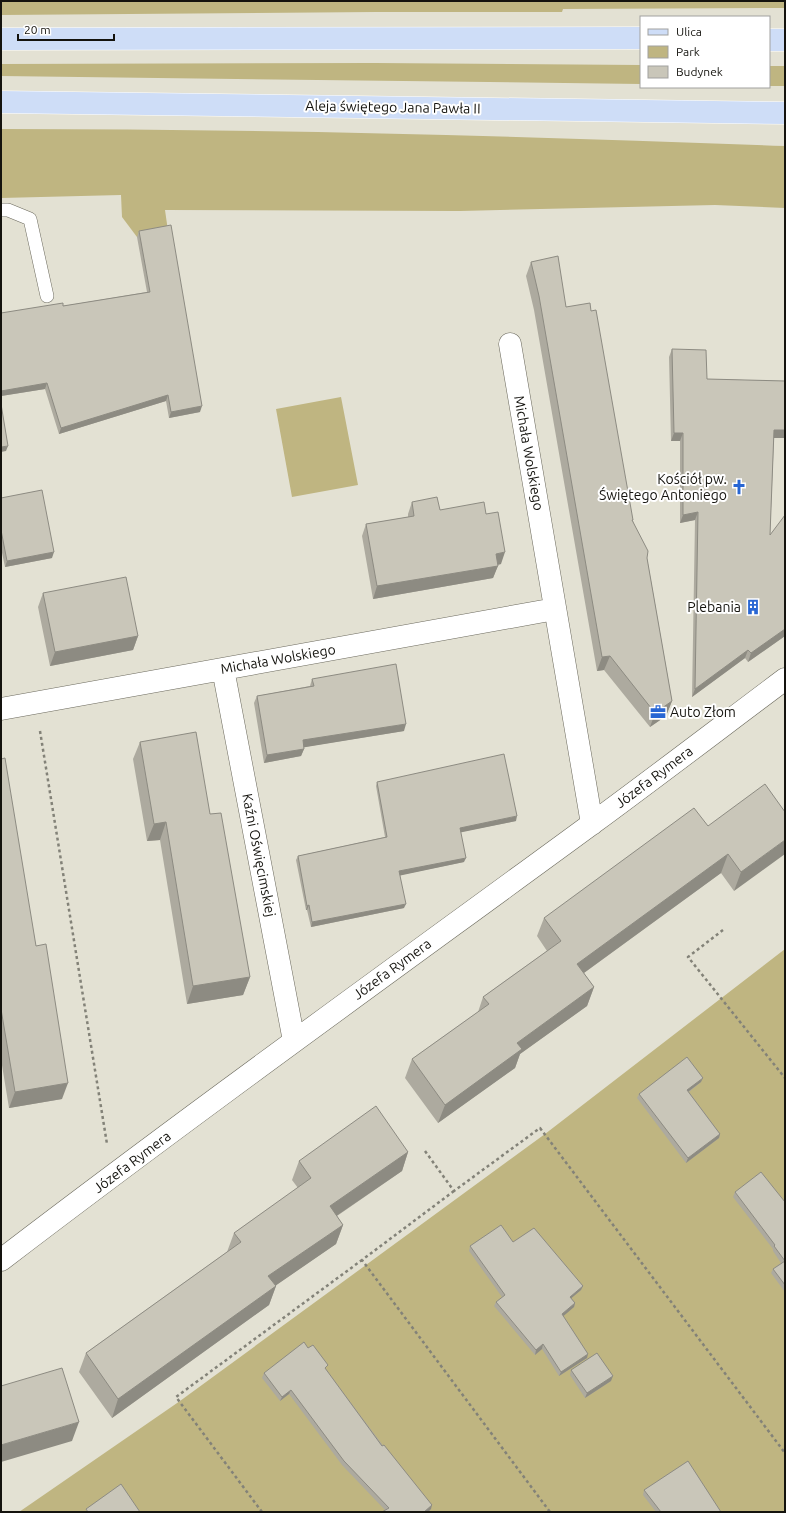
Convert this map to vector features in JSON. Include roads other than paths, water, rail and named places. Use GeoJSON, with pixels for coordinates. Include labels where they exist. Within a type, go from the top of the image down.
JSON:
{"type":"FeatureCollection","features":[{"type":"Feature","properties":{"kind":"main road"},"geometry":{"type":"LineString","coordinates":[[1,39],[640,38]]}},
{"type":"Feature","properties":{"kind":"main road"},"geometry":{"type":"LineString","coordinates":[[770,40],[785,40]]}},
{"type":"Feature","properties":{"kind":"main road","name":"Aleja świętego Jana Pawła II"},"geometry":{"type":"LineString","coordinates":[[1,102],[785,113]]}},
{"type":"Feature","properties":{"kind":"street","name":"Michała Wolskiego"},"geometry":{"type":"LineString","coordinates":[[510,344],[592,824]]}},
{"type":"Feature","properties":{"kind":"street","name":"Michała Wolskiego"},"geometry":{"type":"LineString","coordinates":[[1,709],[555,609]]}},
{"type":"Feature","properties":{"kind":"street","name":"Kaźni Oświęcimskiej"},"geometry":{"type":"LineString","coordinates":[[223,669],[294,1041]]}},
{"type":"Feature","properties":{"kind":"street","name":"Józefa Rymera"},"geometry":{"type":"LineString","coordinates":[[1,1260],[294,1041],[592,824],[785,679]]}},
{"type":"Feature","properties":{"kind":"lane"},"geometry":{"type":"LineString","coordinates":[[1,210],[8,210],[30,219],[47,296]]}},
{"type":"Feature","properties":{"kind":"place","name":"Kościół pw. Świętego Antoniego"},"geometry":{"type":"Point","coordinates":[739,487]}},
{"type":"Feature","properties":{"kind":"place","name":"Plebania"},"geometry":{"type":"Point","coordinates":[753,607]}},
{"type":"Feature","properties":{"kind":"place","name":"Auto Złom"},"geometry":{"type":"Point","coordinates":[658,712]}}]}
